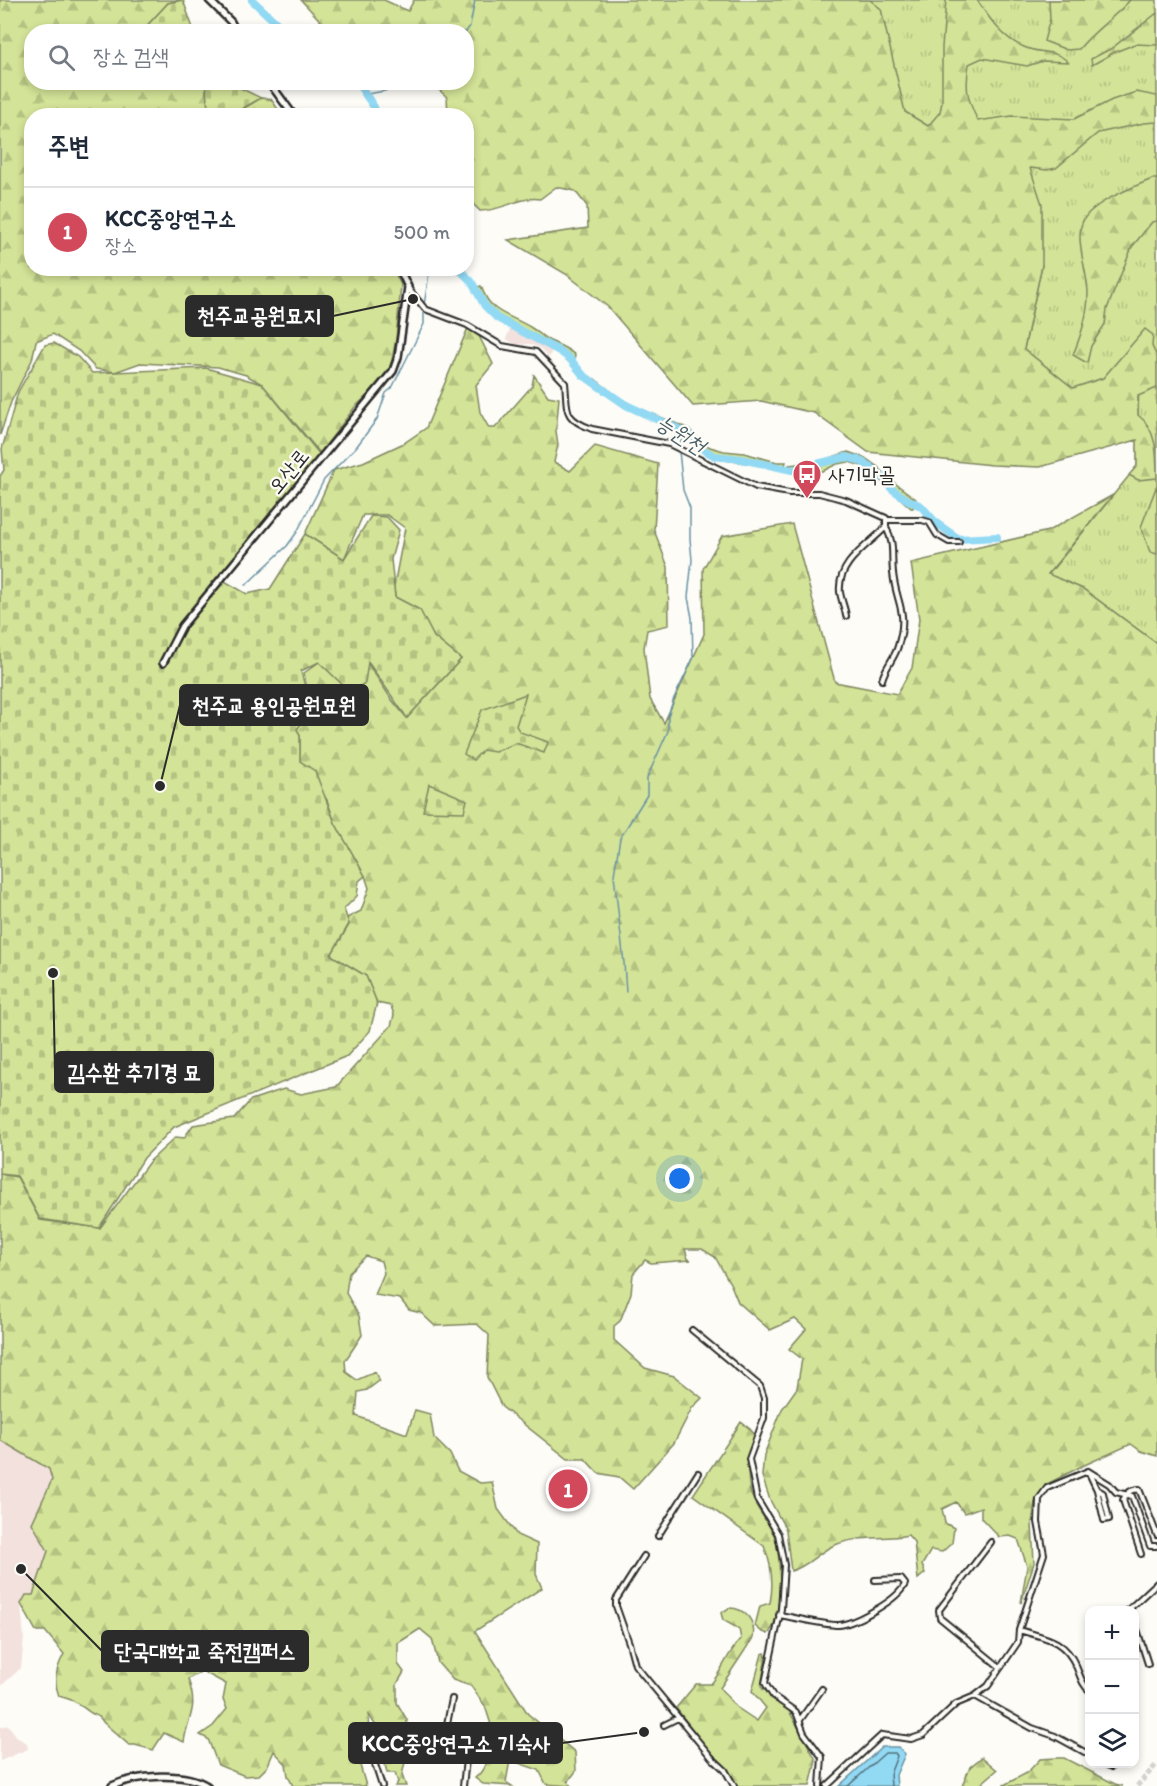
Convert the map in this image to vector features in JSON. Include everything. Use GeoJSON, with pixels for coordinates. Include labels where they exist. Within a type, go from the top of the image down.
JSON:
{"type":"FeatureCollection","features":[{"type":"Feature","properties":{"kind":"street"},"geometry":{"type":"LineString","coordinates":[[209,0],[232,24]]}},
{"type":"Feature","properties":{"kind":"street"},"geometry":{"type":"LineString","coordinates":[[275,90],[288,108]]}},
{"type":"Feature","properties":{"kind":"street"},"geometry":{"type":"LineString","coordinates":[[403,276],[423,307],[467,325],[502,346],[536,352],[566,384],[567,412],[574,421],[581,425],[669,444],[756,487],[789,493],[829,495],[846,500],[888,520],[929,522],[937,535],[949,542],[959,542]]}},
{"type":"Feature","properties":{"kind":"street","name":"오산로"},"geometry":{"type":"LineString","coordinates":[[163,663],[182,626],[393,371],[398,357],[408,287]]}},
{"type":"Feature","properties":{"kind":"street"},"geometry":{"type":"LineString","coordinates":[[846,616],[840,592],[842,577],[853,557],[886,527],[888,520]]}},
{"type":"Feature","properties":{"kind":"street"},"geometry":{"type":"LineString","coordinates":[[882,680],[888,664],[898,649],[904,619],[893,574],[892,541],[886,527]]}},
{"type":"Feature","properties":{"kind":"street"},"geometry":{"type":"LineString","coordinates":[[692,1330],[760,1386],[764,1398],[764,1418],[749,1459],[758,1499],[778,1534],[784,1565],[779,1615],[765,1683],[773,1696],[796,1712],[804,1733],[822,1757],[820,1786]]}},
{"type":"Feature","properties":{"kind":"street"},"geometry":{"type":"LineString","coordinates":[[1088,1471],[1097,1490],[1104,1520],[1109,1519],[1103,1493],[1097,1490]]}},
{"type":"Feature","properties":{"kind":"street"},"geometry":{"type":"LineString","coordinates":[[1088,1471],[1109,1484],[1116,1492],[1132,1496],[1150,1546],[1157,1546]]}},
{"type":"Feature","properties":{"kind":"street"},"geometry":{"type":"LineString","coordinates":[[827,1786],[882,1735],[911,1738],[923,1735],[956,1704],[975,1696],[988,1686],[1018,1642],[1019,1630],[1044,1554],[1038,1522],[1039,1498],[1047,1488],[1088,1471]]}},
{"type":"Feature","properties":{"kind":"street"},"geometry":{"type":"LineString","coordinates":[[658,1536],[698,1473]]}},
{"type":"Feature","properties":{"kind":"street"},"geometry":{"type":"LineString","coordinates":[[1141,1554],[1123,1500],[1132,1490],[1139,1489],[1157,1535]]}},
{"type":"Feature","properties":{"kind":"street"},"geometry":{"type":"LineString","coordinates":[[991,1542],[938,1613],[940,1618],[1000,1667]]}},
{"type":"Feature","properties":{"kind":"street"},"geometry":{"type":"LineString","coordinates":[[644,1556],[616,1600],[635,1665],[712,1758],[722,1766],[734,1786]]}},
{"type":"Feature","properties":{"kind":"street"},"geometry":{"type":"LineString","coordinates":[[779,1615],[839,1625],[883,1606],[898,1594],[904,1584],[901,1579],[895,1578],[875,1580]]}},
{"type":"Feature","properties":{"kind":"street"},"geometry":{"type":"LineString","coordinates":[[1135,1606],[1157,1583]]}},
{"type":"Feature","properties":{"kind":"street"},"geometry":{"type":"LineString","coordinates":[[1019,1630],[1056,1641],[1068,1651],[1085,1685]]}},
{"type":"Feature","properties":{"kind":"street"},"geometry":{"type":"LineString","coordinates":[[1139,1636],[1148,1664]]}},
{"type":"Feature","properties":{"kind":"street"},"geometry":{"type":"LineString","coordinates":[[800,1721],[822,1689]]}},
{"type":"Feature","properties":{"kind":"street"},"geometry":{"type":"LineString","coordinates":[[975,1696],[1032,1728],[1054,1736],[1085,1753]]}},
{"type":"Feature","properties":{"kind":"street"},"geometry":{"type":"LineString","coordinates":[[452,1698],[447,1724],[466,1760],[463,1786]]}},
{"type":"Feature","properties":{"kind":"street"},"geometry":{"type":"LineString","coordinates":[[664,1725],[678,1718]]}},
{"type":"Feature","properties":{"kind":"street"},"geometry":{"type":"LineString","coordinates":[[366,1737],[382,1786]]}},
{"type":"Feature","properties":{"kind":"street"},"geometry":{"type":"LineString","coordinates":[[112,1786],[138,1778],[187,1777],[207,1786]]}},
{"type":"Feature","properties":{"kind":"shaded area"},"geometry":{"type":"Polygon","coordinates":[[[510,329],[552,349],[549,358],[540,348],[530,344],[517,345],[506,339],[510,329]]]}},
{"type":"Feature","properties":{"kind":"shaded area"},"geometry":{"type":"Polygon","coordinates":[[[0,1440],[49,1469],[52,1480],[32,1523],[48,1551],[33,1595],[26,1596],[21,1604],[24,1638],[21,1668],[0,1687],[0,1440]]]}},
{"type":"Feature","properties":{"kind":"shaded area"},"geometry":{"type":"Polygon","coordinates":[[[8,1725],[18,1738],[27,1743],[28,1749],[0,1761],[0,1727],[8,1725]]]}},
{"type":"Feature","properties":{"kind":"green space"},"geometry":{"type":"Polygon","coordinates":[[[0,0],[183,0],[168,3],[148,24],[24,24],[24,90],[206,90],[208,108],[24,108],[24,276],[396,276],[401,285],[396,339],[386,378],[355,407],[320,453],[262,384],[246,375],[218,367],[140,363],[115,372],[96,369],[79,351],[53,334],[36,341],[32,360],[11,402],[0,435],[0,0]]]}},
{"type":"Feature","properties":{"kind":"green space"},"geometry":{"type":"Polygon","coordinates":[[[183,0],[192,24],[148,24],[168,3],[183,0]]]}},
{"type":"Feature","properties":{"kind":"green space"},"geometry":{"type":"Polygon","coordinates":[[[301,0],[384,0],[408,11],[414,0],[870,0],[881,9],[905,112],[928,126],[940,112],[942,102],[942,47],[946,0],[977,0],[1009,39],[1029,49],[1058,55],[1068,62],[1043,61],[1027,66],[982,58],[969,64],[968,93],[978,121],[1012,116],[1074,119],[1112,100],[1136,92],[1157,96],[1157,122],[1098,133],[1056,168],[1047,170],[1030,168],[1042,204],[1042,265],[1024,349],[1073,388],[1103,378],[1145,329],[1153,335],[1152,346],[1157,357],[1157,388],[1138,396],[1138,415],[1149,428],[1155,443],[1157,478],[1138,480],[1129,475],[1137,466],[1137,440],[1040,467],[992,465],[868,452],[814,413],[761,401],[693,406],[608,307],[566,274],[508,240],[588,228],[587,206],[575,191],[556,187],[540,199],[526,200],[496,209],[480,211],[474,205],[474,108],[448,108],[447,97],[439,90],[474,90],[474,24],[323,24],[301,0]]]}},
{"type":"Feature","properties":{"kind":"green space"},"geometry":{"type":"Polygon","coordinates":[[[860,0],[1157,0],[1157,642],[1083,589],[1048,575],[1137,466],[1139,376],[1114,375],[1073,388],[1024,349],[1042,265],[944,136],[905,112],[860,0]]]}},
{"type":"Feature","properties":{"kind":"green space"},"geometry":{"type":"Polygon","coordinates":[[[1049,0],[1130,0],[1079,49],[1067,50],[1044,41],[1050,19],[1049,0]]]}},
{"type":"Feature","properties":{"kind":"green space"},"geometry":{"type":"Polygon","coordinates":[[[1157,13],[1157,45],[1135,44],[1092,65],[1091,59],[1112,48],[1157,13]]]}},
{"type":"Feature","properties":{"kind":"green space"},"geometry":{"type":"Polygon","coordinates":[[[244,90],[261,98],[243,108],[208,108],[206,91],[244,90]]]}},
{"type":"Feature","properties":{"kind":"green space"},"geometry":{"type":"Polygon","coordinates":[[[261,98],[271,99],[277,108],[244,108],[261,98]]]}},
{"type":"Feature","properties":{"kind":"green space"},"geometry":{"type":"Polygon","coordinates":[[[1152,179],[1157,179],[1157,221],[1152,222],[1132,247],[1107,309],[1105,324],[1091,346],[1087,363],[1073,355],[1084,325],[1088,301],[1080,245],[1081,227],[1084,219],[1096,207],[1152,179]]]}},
{"type":"Feature","properties":{"kind":"green space"},"geometry":{"type":"Polygon","coordinates":[[[481,286],[485,296],[495,308],[569,350],[575,355],[574,362],[547,342],[506,323],[493,314],[475,288],[481,286]]]}},
{"type":"Feature","properties":{"kind":"green space"},"geometry":{"type":"Polygon","coordinates":[[[468,328],[479,336],[493,364],[476,385],[480,412],[489,428],[495,428],[532,386],[534,375],[548,396],[559,398],[556,431],[558,445],[554,462],[570,471],[595,446],[658,464],[654,530],[668,567],[669,625],[647,630],[644,648],[650,699],[664,723],[704,634],[703,569],[722,536],[792,524],[835,682],[897,694],[912,668],[919,619],[911,563],[1048,531],[1113,495],[1048,574],[1083,589],[1157,642],[1157,1456],[1141,1451],[1131,1444],[1047,1484],[1035,1502],[1032,1524],[1034,1563],[1021,1603],[1027,1566],[1018,1539],[1010,1536],[999,1537],[981,1518],[981,1507],[964,1513],[956,1502],[942,1509],[945,1523],[954,1528],[952,1543],[942,1552],[931,1550],[922,1565],[925,1573],[918,1579],[914,1542],[908,1535],[844,1542],[829,1548],[803,1566],[791,1571],[786,1530],[770,1500],[762,1476],[764,1455],[782,1409],[797,1388],[802,1359],[789,1349],[806,1329],[795,1319],[770,1330],[738,1302],[715,1257],[702,1249],[685,1249],[688,1259],[691,1260],[651,1263],[645,1260],[633,1274],[631,1293],[620,1321],[614,1326],[614,1340],[645,1368],[674,1376],[702,1398],[692,1408],[674,1443],[633,1489],[619,1477],[598,1473],[585,1459],[568,1459],[502,1407],[487,1377],[489,1335],[477,1324],[435,1326],[421,1313],[409,1310],[400,1299],[375,1295],[384,1273],[381,1261],[366,1256],[349,1272],[346,1293],[359,1316],[362,1335],[345,1361],[346,1372],[357,1380],[375,1372],[379,1381],[367,1390],[358,1392],[356,1416],[407,1434],[415,1410],[430,1414],[434,1438],[450,1454],[458,1471],[480,1483],[492,1482],[498,1509],[517,1535],[537,1544],[536,1574],[542,1588],[475,1631],[528,1714],[575,1752],[576,1771],[568,1782],[571,1786],[546,1784],[539,1770],[510,1760],[506,1782],[512,1786],[483,1784],[475,1778],[485,1765],[496,1740],[485,1706],[471,1686],[453,1680],[438,1663],[432,1639],[420,1629],[398,1643],[398,1664],[404,1672],[397,1684],[397,1703],[407,1720],[406,1758],[402,1775],[406,1786],[395,1786],[398,1782],[395,1773],[387,1773],[376,1726],[369,1715],[368,1729],[356,1738],[358,1758],[366,1786],[293,1786],[286,1764],[274,1751],[267,1767],[259,1775],[245,1776],[218,1765],[208,1739],[200,1735],[213,1726],[227,1709],[223,1700],[226,1684],[202,1671],[188,1679],[193,1706],[184,1742],[164,1733],[153,1750],[129,1745],[99,1717],[73,1701],[59,1696],[56,1675],[64,1654],[45,1631],[36,1631],[21,1604],[26,1595],[33,1595],[48,1551],[32,1523],[52,1480],[49,1469],[0,1440],[0,1174],[17,1177],[40,1220],[100,1228],[149,1162],[176,1137],[184,1138],[193,1125],[234,1119],[251,1100],[284,1089],[301,1094],[336,1087],[391,1026],[394,1015],[391,1006],[377,1003],[366,976],[331,955],[349,925],[347,918],[361,911],[369,888],[365,876],[335,823],[327,800],[300,761],[300,736],[297,729],[311,711],[304,673],[319,662],[367,662],[407,718],[461,659],[434,637],[418,609],[395,597],[394,586],[405,528],[387,515],[363,515],[344,559],[305,534],[334,470],[363,462],[404,443],[426,428],[468,328]]]}},
{"type":"Feature","properties":{"kind":"green space"},"geometry":{"type":"Polygon","coordinates":[[[54,343],[78,357],[92,373],[206,368],[262,384],[321,456],[221,579],[247,594],[270,589],[305,534],[344,559],[371,516],[387,517],[399,530],[391,559],[395,597],[420,610],[434,637],[461,659],[407,718],[368,662],[365,683],[350,692],[319,662],[301,671],[311,711],[297,729],[300,736],[300,761],[315,771],[335,823],[365,876],[359,881],[357,896],[344,909],[349,924],[331,955],[366,976],[377,1003],[370,1031],[347,1056],[174,1127],[144,1158],[99,1228],[40,1219],[17,1176],[0,1174],[0,476],[4,470],[2,449],[18,392],[45,345],[54,343]]]}},
{"type":"Feature","properties":{"kind":"green space"},"geometry":{"type":"Polygon","coordinates":[[[595,379],[632,405],[689,429],[710,447],[786,462],[784,468],[716,459],[701,451],[685,436],[685,433],[703,450],[715,457],[754,462],[715,455],[704,450],[690,434],[626,404],[595,382],[595,379]]]}},
{"type":"Feature","properties":{"kind":"green space"},"geometry":{"type":"Polygon","coordinates":[[[848,452],[865,458],[916,499],[915,502],[908,499],[914,504],[913,508],[865,467],[849,462],[837,464],[823,471],[792,471],[824,462],[793,469],[788,468],[789,465],[816,462],[848,452]],[[845,457],[828,461],[848,459],[859,461],[880,475],[872,467],[858,459],[845,457]]]}},
{"type":"Feature","properties":{"kind":"green space"},"geometry":{"type":"Polygon","coordinates":[[[1157,485],[1157,554],[1150,552],[1141,527],[1157,485]]]}},
{"type":"Feature","properties":{"kind":"green space"},"geometry":{"type":"Polygon","coordinates":[[[526,694],[516,726],[520,732],[548,742],[544,753],[516,743],[495,752],[483,750],[473,760],[464,754],[482,710],[526,694]]]}},
{"type":"Feature","properties":{"kind":"green space"},"geometry":{"type":"Polygon","coordinates":[[[429,784],[467,800],[464,812],[423,811],[429,784]]]}},
{"type":"Feature","properties":{"kind":"green space"},"geometry":{"type":"Polygon","coordinates":[[[741,1422],[754,1434],[748,1469],[752,1496],[774,1535],[779,1556],[779,1601],[773,1626],[768,1634],[755,1626],[760,1606],[770,1603],[771,1596],[772,1574],[764,1546],[693,1495],[741,1422]]]}},
{"type":"Feature","properties":{"kind":"green space"},"geometry":{"type":"Polygon","coordinates":[[[729,1608],[745,1613],[751,1621],[754,1632],[753,1638],[720,1688],[736,1707],[757,1721],[766,1708],[752,1691],[762,1654],[765,1653],[761,1687],[788,1709],[816,1760],[810,1786],[738,1786],[723,1764],[710,1752],[676,1708],[696,1684],[711,1684],[741,1639],[739,1629],[723,1620],[721,1613],[729,1608]]]}},
{"type":"Feature","properties":{"kind":"green space"},"geometry":{"type":"Polygon","coordinates":[[[982,1757],[997,1770],[982,1783],[982,1786],[962,1786],[970,1767],[982,1757]]]}},
{"type":"Feature","properties":{"kind":"green space"},"geometry":{"type":"Polygon","coordinates":[[[1064,1758],[1123,1786],[1002,1786],[1027,1773],[1040,1759],[1064,1758]]]}},
{"type":"Feature","properties":{"kind":"water"},"geometry":{"type":"Polygon","coordinates":[[[882,1747],[898,1747],[905,1754],[896,1775],[897,1786],[839,1786],[882,1747]]]}},
{"type":"Feature","properties":{"kind":"waterway","name":"능원천"},"geometry":{"type":"LineString","coordinates":[[252,0],[278,24]]}},
{"type":"Feature","properties":{"kind":"waterway"},"geometry":{"type":"LineString","coordinates":[[470,24],[475,0]]}},
{"type":"Feature","properties":{"kind":"waterway","name":"능원천"},"geometry":{"type":"LineString","coordinates":[[362,90],[374,108]]}},
{"type":"Feature","properties":{"kind":"waterway"},"geometry":{"type":"LineString","coordinates":[[367,94],[386,90]]}},
{"type":"Feature","properties":{"kind":"waterway"},"geometry":{"type":"LineString","coordinates":[[424,305],[429,276]]}},
{"type":"Feature","properties":{"kind":"waterway","name":"능원천"},"geometry":{"type":"LineString","coordinates":[[466,276],[485,306],[497,318],[561,352],[583,375],[626,405],[689,434],[704,450],[715,456],[792,470],[846,457],[858,460],[882,476],[892,489],[921,506],[936,523],[959,539],[997,537]]}},
{"type":"Feature","properties":{"kind":"waterway"},"geometry":{"type":"LineString","coordinates":[[246,585],[287,546],[297,532],[324,480],[357,446],[377,419],[386,393],[392,388],[424,324],[424,310]]}},
{"type":"Feature","properties":{"kind":"waterway"},"geometry":{"type":"LineString","coordinates":[[679,446],[685,432]]}},
{"type":"Feature","properties":{"kind":"waterway"},"geometry":{"type":"LineString","coordinates":[[626,992],[614,875],[620,838],[647,795],[647,778],[668,731],[668,716],[674,698],[693,659],[692,618],[688,597],[692,560],[690,508],[683,490],[679,451]]}},
{"type":"Feature","properties":{"kind":"tunnel"},"geometry":{"type":"LineString","coordinates":[[1137,1786],[1157,1764]]}},
{"type":"Feature","properties":{"kind":"place","name":"천주교공원묘지"},"geometry":{"type":"Point","coordinates":[413,299]}},
{"type":"Feature","properties":{"kind":"place","name":"사기막골"},"geometry":{"type":"Point","coordinates":[807,500]}},
{"type":"Feature","properties":{"kind":"place","name":"천주교 용인공원묘원"},"geometry":{"type":"Point","coordinates":[160,786]}},
{"type":"Feature","properties":{"kind":"place","name":"김수환 추기경 묘"},"geometry":{"type":"Point","coordinates":[53,973]}},
{"type":"Feature","properties":{"kind":"place","name":"KCC중앙연구소"},"geometry":{"type":"Point","coordinates":[568,1489]}},
{"type":"Feature","properties":{"kind":"place","name":"단국대학교 죽전캠퍼스"},"geometry":{"type":"Point","coordinates":[21,1569]}},
{"type":"Feature","properties":{"kind":"place","name":"KCC중앙연구소 기숙사"},"geometry":{"type":"Point","coordinates":[644,1732]}}]}
